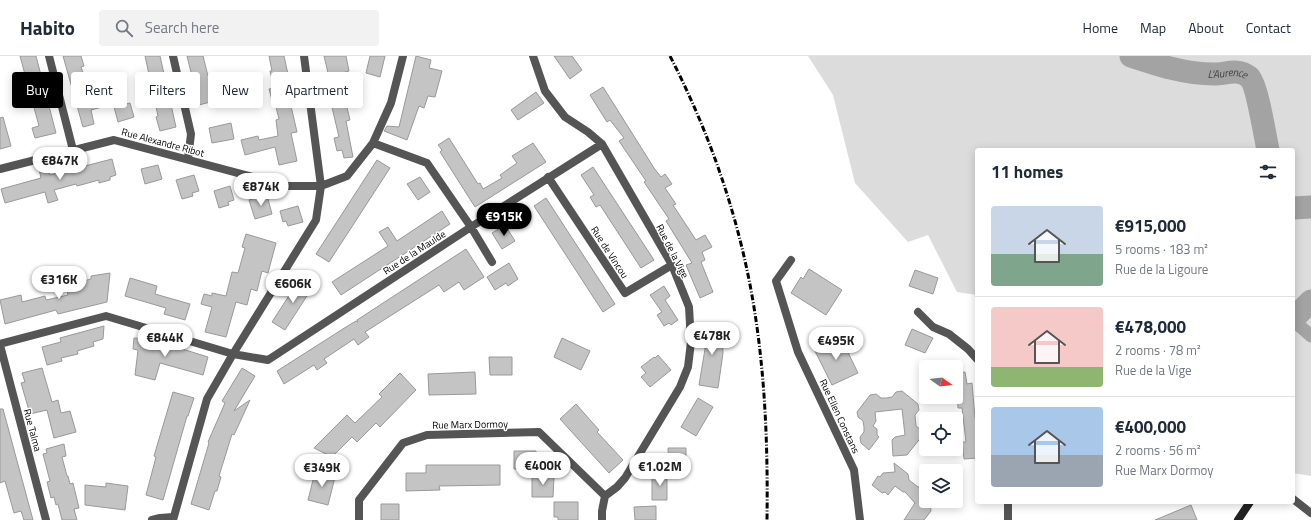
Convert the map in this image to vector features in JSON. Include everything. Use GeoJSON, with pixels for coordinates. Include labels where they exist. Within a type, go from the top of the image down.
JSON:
{"type":"FeatureCollection","features":[{"type":"Feature","properties":{"kind":"street"},"geometry":{"type":"LineString","coordinates":[[49,56],[73,150]]}},
{"type":"Feature","properties":{"kind":"street"},"geometry":{"type":"LineString","coordinates":[[173,56],[191,134],[188,159]]}},
{"type":"Feature","properties":{"kind":"street"},"geometry":{"type":"LineString","coordinates":[[152,520],[160,518],[173,519],[207,399],[316,220],[321,186],[304,56]]}},
{"type":"Feature","properties":{"kind":"street"},"geometry":{"type":"LineString","coordinates":[[321,186],[347,176],[373,143],[391,102],[403,56]]}},
{"type":"Feature","properties":{"kind":"street","name":"Rue de la Vige"},"geometry":{"type":"LineString","coordinates":[[533,56],[545,91],[565,117],[588,132],[602,144],[672,265],[689,307],[691,342],[688,367],[680,387],[625,478],[617,488],[605,496]]}},
{"type":"Feature","properties":{"kind":"street","name":"Rue Alexandre Ribot"},"geometry":{"type":"LineString","coordinates":[[0,169],[114,140],[286,186],[321,186]]}},
{"type":"Feature","properties":{"kind":"street"},"geometry":{"type":"LineString","coordinates":[[373,143],[427,163],[471,227],[492,262]]}},
{"type":"Feature","properties":{"kind":"street","name":"Rue de la Maulde"},"geometry":{"type":"LineString","coordinates":[[0,344],[106,316],[233,354],[268,360],[548,177],[602,144]]}},
{"type":"Feature","properties":{"kind":"street","name":"Rue de Vincou"},"geometry":{"type":"LineString","coordinates":[[548,177],[625,293],[672,265]]}},
{"type":"Feature","properties":{"kind":"street","name":"Rue Ellen Constans"},"geometry":{"type":"LineString","coordinates":[[791,260],[776,282],[798,352],[854,470],[860,520]]}},
{"type":"Feature","properties":{"kind":"street"},"geometry":{"type":"LineString","coordinates":[[918,312],[933,327],[949,334],[968,349],[975,357]]}},
{"type":"Feature","properties":{"kind":"street","name":"Rue Talma"},"geometry":{"type":"LineString","coordinates":[[0,344],[46,520]]}},
{"type":"Feature","properties":{"kind":"street","name":"Rue Marx Dormoy"},"geometry":{"type":"LineString","coordinates":[[359,520],[359,500],[403,444],[427,435],[539,432],[605,496]]}},
{"type":"Feature","properties":{"kind":"street"},"geometry":{"type":"LineString","coordinates":[[602,520],[605,496]]}},
{"type":"Feature","properties":{"kind":"street"},"geometry":{"type":"LineString","coordinates":[[1295,501],[1311,513]]}},
{"type":"Feature","properties":{"kind":"street"},"geometry":{"type":"LineString","coordinates":[[1008,504],[1008,520]]}},
{"type":"Feature","properties":{"kind":"street"},"geometry":{"type":"LineString","coordinates":[[1238,520],[1249,504]]}},
{"type":"Feature","properties":{"kind":"shaded area"},"geometry":{"type":"Polygon","coordinates":[[[808,56],[1311,56],[1311,476],[1295,473],[1295,148],[975,148],[975,295],[957,292],[928,235],[908,242],[855,183],[833,95],[808,56]]]}},
{"type":"Feature","properties":{"kind":"building"},"geometry":{"type":"Polygon","coordinates":[[[20,56],[36,56],[40,72],[24,72],[20,56]]]}},
{"type":"Feature","properties":{"kind":"building"},"geometry":{"type":"Polygon","coordinates":[[[63,56],[81,56],[84,66],[81,67],[83,72],[71,72],[71,84],[63,56]]]}},
{"type":"Feature","properties":{"kind":"building"},"geometry":{"type":"Polygon","coordinates":[[[145,56],[160,56],[164,72],[148,72],[145,56]]]}},
{"type":"Feature","properties":{"kind":"building"},"geometry":{"type":"Polygon","coordinates":[[[187,56],[203,56],[208,76],[208,103],[200,105],[200,72],[191,72],[187,56]]]}},
{"type":"Feature","properties":{"kind":"building"},"geometry":{"type":"Polygon","coordinates":[[[269,56],[284,56],[287,72],[271,72],[271,75],[270,71],[272,71],[269,56]]]}},
{"type":"Feature","properties":{"kind":"building"},"geometry":{"type":"Polygon","coordinates":[[[324,56],[346,56],[349,71],[328,72],[324,56]]]}},
{"type":"Feature","properties":{"kind":"building"},"geometry":{"type":"Polygon","coordinates":[[[370,56],[385,56],[380,77],[366,73],[370,56]]]}},
{"type":"Feature","properties":{"kind":"building"},"geometry":{"type":"Polygon","coordinates":[[[416,56],[431,60],[429,68],[442,71],[435,97],[428,96],[424,108],[419,106],[407,140],[384,131],[387,126],[399,127],[416,56]]]}},
{"type":"Feature","properties":{"kind":"building"},"geometry":{"type":"Polygon","coordinates":[[[554,56],[572,56],[582,70],[570,79],[554,56]]]}},
{"type":"Feature","properties":{"kind":"building"},"geometry":{"type":"Polygon","coordinates":[[[603,87],[654,168],[661,177],[665,174],[672,184],[665,188],[676,204],[673,205],[696,240],[705,235],[712,247],[702,252],[705,260],[701,262],[713,292],[700,298],[686,265],[692,263],[666,221],[669,219],[619,141],[624,138],[610,120],[607,122],[590,95],[603,87]]]}},
{"type":"Feature","properties":{"kind":"building"},"geometry":{"type":"Polygon","coordinates":[[[536,92],[544,103],[518,120],[511,110],[536,92]]]}},
{"type":"Feature","properties":{"kind":"building"},"geometry":{"type":"Polygon","coordinates":[[[130,103],[134,117],[118,122],[114,108],[127,108],[127,104],[130,103]]]}},
{"type":"Feature","properties":{"kind":"building"},"geometry":{"type":"Polygon","coordinates":[[[34,108],[50,108],[56,133],[35,138],[32,128],[39,126],[34,108]]]}},
{"type":"Feature","properties":{"kind":"building"},"geometry":{"type":"Polygon","coordinates":[[[78,108],[98,108],[91,110],[94,124],[83,127],[78,108]]]}},
{"type":"Feature","properties":{"kind":"building"},"geometry":{"type":"Polygon","coordinates":[[[156,108],[172,108],[176,127],[160,131],[156,117],[158,116],[156,108]]]}},
{"type":"Feature","properties":{"kind":"building"},"geometry":{"type":"Polygon","coordinates":[[[276,108],[291,108],[297,132],[291,133],[297,161],[279,165],[275,147],[245,155],[241,140],[258,136],[259,140],[278,136],[276,120],[279,119],[276,108]]]}},
{"type":"Feature","properties":{"kind":"building"},"geometry":{"type":"Polygon","coordinates":[[[332,108],[347,108],[350,120],[346,121],[353,157],[344,158],[342,150],[337,151],[334,138],[339,137],[332,108]]]}},
{"type":"Feature","properties":{"kind":"building"},"geometry":{"type":"Polygon","coordinates":[[[3,117],[11,146],[0,149],[0,118],[3,117]]]}},
{"type":"Feature","properties":{"kind":"building"},"geometry":{"type":"Polygon","coordinates":[[[231,123],[234,139],[212,143],[209,128],[231,123]]]}},
{"type":"Feature","properties":{"kind":"building"},"geometry":{"type":"Polygon","coordinates":[[[449,138],[478,184],[480,183],[483,189],[502,178],[500,175],[517,163],[512,156],[533,143],[546,162],[475,207],[440,152],[442,150],[438,145],[449,138]]]}},
{"type":"Feature","properties":{"kind":"building"},"geometry":{"type":"Polygon","coordinates":[[[112,159],[116,175],[110,177],[110,180],[99,183],[99,180],[77,186],[76,184],[54,190],[58,200],[48,203],[45,192],[5,203],[1,189],[41,178],[39,169],[47,167],[50,175],[112,159]]]}},
{"type":"Feature","properties":{"kind":"building"},"geometry":{"type":"Polygon","coordinates":[[[377,160],[390,168],[329,262],[316,254],[377,160]]]}},
{"type":"Feature","properties":{"kind":"building"},"geometry":{"type":"Polygon","coordinates":[[[158,165],[162,179],[145,184],[141,169],[158,165]]]}},
{"type":"Feature","properties":{"kind":"building"},"geometry":{"type":"Polygon","coordinates":[[[593,167],[654,260],[641,268],[600,205],[596,207],[590,197],[594,195],[581,175],[593,167]]]}},
{"type":"Feature","properties":{"kind":"building"},"geometry":{"type":"Polygon","coordinates":[[[194,175],[199,191],[192,193],[193,196],[182,199],[176,180],[194,175]]]}},
{"type":"Feature","properties":{"kind":"building"},"geometry":{"type":"Polygon","coordinates":[[[420,177],[430,192],[418,200],[407,184],[420,177]]]}},
{"type":"Feature","properties":{"kind":"building"},"geometry":{"type":"Polygon","coordinates":[[[230,186],[234,200],[228,202],[229,205],[219,208],[214,191],[230,186]]]}},
{"type":"Feature","properties":{"kind":"building"},"geometry":{"type":"Polygon","coordinates":[[[267,195],[272,214],[255,219],[249,200],[267,195]]]}},
{"type":"Feature","properties":{"kind":"building"},"geometry":{"type":"Polygon","coordinates":[[[546,198],[615,304],[603,312],[534,206],[546,198]]]}},
{"type":"Feature","properties":{"kind":"building"},"geometry":{"type":"Polygon","coordinates":[[[298,206],[303,222],[288,226],[286,221],[283,222],[280,211],[298,206]]]}},
{"type":"Feature","properties":{"kind":"building"},"geometry":{"type":"Polygon","coordinates":[[[442,211],[450,224],[341,295],[332,282],[388,246],[379,232],[388,227],[397,241],[442,211]]]}},
{"type":"Feature","properties":{"kind":"building"},"geometry":{"type":"Polygon","coordinates":[[[505,225],[515,241],[502,249],[492,233],[505,225]]]}},
{"type":"Feature","properties":{"kind":"building"},"geometry":{"type":"Polygon","coordinates":[[[246,234],[276,243],[268,273],[262,271],[257,291],[251,289],[247,305],[236,302],[226,337],[205,332],[212,307],[201,304],[204,294],[212,296],[212,293],[226,296],[232,272],[238,273],[245,248],[242,247],[246,234]]]}},
{"type":"Feature","properties":{"kind":"building"},"geometry":{"type":"Polygon","coordinates":[[[466,249],[484,277],[464,290],[459,282],[444,292],[439,285],[365,332],[369,337],[358,345],[354,339],[324,359],[327,363],[317,370],[314,365],[284,384],[277,371],[346,327],[356,321],[358,322],[357,320],[466,249]]]}},
{"type":"Feature","properties":{"kind":"building"},"geometry":{"type":"Polygon","coordinates":[[[509,263],[518,279],[508,286],[506,283],[495,290],[487,277],[509,263]]]}},
{"type":"Feature","properties":{"kind":"building"},"geometry":{"type":"Polygon","coordinates":[[[809,269],[842,290],[826,315],[791,293],[801,277],[803,279],[809,269]]]}},
{"type":"Feature","properties":{"kind":"building"},"geometry":{"type":"Polygon","coordinates":[[[915,270],[938,278],[933,294],[909,286],[915,270]]]}},
{"type":"Feature","properties":{"kind":"building"},"geometry":{"type":"Polygon","coordinates":[[[110,273],[107,302],[58,314],[56,310],[5,324],[0,300],[21,295],[22,302],[45,296],[46,300],[68,295],[66,286],[91,279],[91,276],[110,273]]]}},
{"type":"Feature","properties":{"kind":"building"},"geometry":{"type":"Polygon","coordinates":[[[301,277],[314,285],[285,330],[272,322],[301,277]]]}},
{"type":"Feature","properties":{"kind":"building"},"geometry":{"type":"Polygon","coordinates":[[[130,278],[157,286],[155,294],[190,304],[185,320],[164,314],[166,308],[125,296],[130,278]]]}},
{"type":"Feature","properties":{"kind":"building"},"geometry":{"type":"Polygon","coordinates":[[[664,286],[670,296],[665,300],[678,320],[671,325],[669,323],[664,326],[657,315],[662,312],[650,295],[664,286]]]}},
{"type":"Feature","properties":{"kind":"building"},"geometry":{"type":"Polygon","coordinates":[[[721,323],[723,353],[718,388],[699,385],[705,349],[703,324],[721,323]]]}},
{"type":"Feature","properties":{"kind":"building"},"geometry":{"type":"Polygon","coordinates":[[[104,326],[103,339],[93,342],[94,346],[77,351],[78,354],[61,358],[62,361],[47,365],[42,347],[61,342],[60,338],[104,326]]]}},
{"type":"Feature","properties":{"kind":"building"},"geometry":{"type":"Polygon","coordinates":[[[912,329],[933,338],[925,353],[905,345],[912,329]]]}},
{"type":"Feature","properties":{"kind":"building"},"geometry":{"type":"Polygon","coordinates":[[[134,338],[150,339],[208,357],[203,375],[160,363],[155,380],[135,375],[138,350],[133,349],[134,338]]]}},
{"type":"Feature","properties":{"kind":"building"},"geometry":{"type":"Polygon","coordinates":[[[562,338],[590,351],[581,370],[554,357],[562,338]]]}},
{"type":"Feature","properties":{"kind":"building"},"geometry":{"type":"Polygon","coordinates":[[[841,338],[858,373],[832,385],[814,349],[830,341],[831,343],[841,338]]]}},
{"type":"Feature","properties":{"kind":"building"},"geometry":{"type":"Polygon","coordinates":[[[658,355],[671,370],[650,387],[641,377],[646,373],[641,367],[658,355]]]}},
{"type":"Feature","properties":{"kind":"building"},"geometry":{"type":"Polygon","coordinates":[[[489,357],[512,357],[512,375],[490,375],[489,357]]]}},
{"type":"Feature","properties":{"kind":"building"},"geometry":{"type":"Polygon","coordinates":[[[42,368],[52,402],[58,400],[61,413],[70,411],[76,432],[54,438],[47,410],[30,414],[21,383],[25,382],[22,373],[42,368]]]}},
{"type":"Feature","properties":{"kind":"building"},"geometry":{"type":"Polygon","coordinates":[[[242,368],[255,376],[234,411],[250,400],[234,435],[232,434],[219,476],[221,477],[217,491],[215,491],[209,510],[191,504],[209,443],[208,442],[225,403],[222,401],[242,368]]]}},
{"type":"Feature","properties":{"kind":"building"},"geometry":{"type":"Polygon","coordinates":[[[475,372],[476,394],[429,395],[428,374],[475,372]]]}},
{"type":"Feature","properties":{"kind":"building"},"geometry":{"type":"Polygon","coordinates":[[[963,372],[965,372],[967,384],[972,383],[975,418],[975,458],[964,459],[963,442],[966,442],[963,412],[962,408],[958,408],[958,404],[963,404],[963,372]]]}},
{"type":"Feature","properties":{"kind":"building"},"geometry":{"type":"Polygon","coordinates":[[[400,373],[416,390],[380,427],[376,423],[357,442],[352,437],[332,457],[314,448],[347,415],[355,423],[382,397],[379,394],[400,373]]]}},
{"type":"Feature","properties":{"kind":"building"},"geometry":{"type":"Polygon","coordinates":[[[902,391],[918,404],[919,410],[915,415],[916,426],[919,428],[919,440],[907,455],[893,456],[892,440],[895,437],[905,435],[902,409],[875,412],[876,421],[873,426],[877,429],[877,435],[879,437],[869,450],[861,443],[860,437],[864,432],[864,427],[863,421],[858,417],[857,412],[870,395],[876,394],[881,398],[887,398],[892,397],[896,392],[902,391]]]}},
{"type":"Feature","properties":{"kind":"building"},"geometry":{"type":"Polygon","coordinates":[[[173,392],[194,398],[187,416],[163,500],[146,495],[156,457],[154,456],[173,392]]]}},
{"type":"Feature","properties":{"kind":"building"},"geometry":{"type":"Polygon","coordinates":[[[698,398],[713,407],[696,436],[681,427],[698,398]]]}},
{"type":"Feature","properties":{"kind":"building"},"geometry":{"type":"Polygon","coordinates":[[[576,404],[599,430],[597,432],[623,460],[609,473],[560,419],[576,404]]]}},
{"type":"Feature","properties":{"kind":"building"},"geometry":{"type":"Polygon","coordinates":[[[0,409],[3,409],[33,520],[24,520],[21,511],[14,513],[5,481],[0,483],[0,409]]]}},
{"type":"Feature","properties":{"kind":"building"},"geometry":{"type":"Polygon","coordinates":[[[64,444],[66,456],[62,457],[70,484],[73,483],[79,508],[74,509],[77,520],[62,520],[58,504],[56,505],[54,497],[51,498],[47,482],[50,481],[43,454],[47,453],[46,449],[64,444]]]}},
{"type":"Feature","properties":{"kind":"building"},"geometry":{"type":"Polygon","coordinates":[[[668,448],[686,448],[686,469],[669,469],[668,448]]]}},
{"type":"Feature","properties":{"kind":"building"},"geometry":{"type":"Polygon","coordinates":[[[514,451],[536,451],[536,469],[514,469],[514,451]]]}},
{"type":"Feature","properties":{"kind":"building"},"geometry":{"type":"Polygon","coordinates":[[[894,463],[908,474],[909,480],[919,487],[919,508],[931,508],[931,511],[924,520],[904,520],[915,503],[905,492],[895,486],[888,495],[885,492],[882,493],[872,485],[878,476],[880,477],[883,473],[895,472],[894,463]]]}},
{"type":"Feature","properties":{"kind":"building"},"geometry":{"type":"Polygon","coordinates":[[[426,465],[500,465],[500,485],[439,486],[440,490],[406,491],[406,473],[426,473],[426,465]]]}},
{"type":"Feature","properties":{"kind":"building"},"geometry":{"type":"Polygon","coordinates":[[[315,472],[335,477],[328,505],[308,500],[315,472]]]}},
{"type":"Feature","properties":{"kind":"building"},"geometry":{"type":"Polygon","coordinates":[[[652,474],[667,474],[667,500],[652,500],[652,474]]]}},
{"type":"Feature","properties":{"kind":"building"},"geometry":{"type":"Polygon","coordinates":[[[532,476],[554,476],[553,497],[532,497],[532,476]]]}},
{"type":"Feature","properties":{"kind":"building"},"geometry":{"type":"Polygon","coordinates":[[[106,483],[128,486],[125,510],[85,505],[85,485],[106,487],[106,483]]]}},
{"type":"Feature","properties":{"kind":"building"},"geometry":{"type":"Polygon","coordinates":[[[554,502],[578,502],[578,520],[558,520],[558,517],[554,517],[554,502]]]}},
{"type":"Feature","properties":{"kind":"building"},"geometry":{"type":"Polygon","coordinates":[[[381,504],[399,504],[399,520],[381,520],[381,504]]]}},
{"type":"Feature","properties":{"kind":"building"},"geometry":{"type":"Polygon","coordinates":[[[1191,505],[1197,520],[1155,520],[1191,505]]]}},
{"type":"Feature","properties":{"kind":"building"},"geometry":{"type":"Polygon","coordinates":[[[656,506],[656,520],[635,520],[634,507],[656,506]]]}},
{"type":"Feature","properties":{"kind":"waterway","name":"L'Aurence"},"geometry":{"type":"LineString","coordinates":[[1131,56],[1182,71],[1203,74],[1232,72],[1245,74],[1249,77],[1255,89],[1268,148]]}},
{"type":"Feature","properties":{"kind":"waterway","name":"L'Aurence"},"geometry":{"type":"LineString","coordinates":[[1295,208],[1311,207]]}},
{"type":"Feature","properties":{"kind":"waterway","name":"L'Aurence"},"geometry":{"type":"LineString","coordinates":[[1295,317],[1311,301]]}},
{"type":"Feature","properties":{"kind":"waterway","name":"L'Aurence"},"geometry":{"type":"LineString","coordinates":[[1295,322],[1311,336]]}},
{"type":"Feature","properties":{"kind":"railway"},"geometry":{"type":"LineString","coordinates":[[670,56],[697,112],[719,170],[729,200],[745,260],[760,347],[765,405],[767,520]]}}]}
